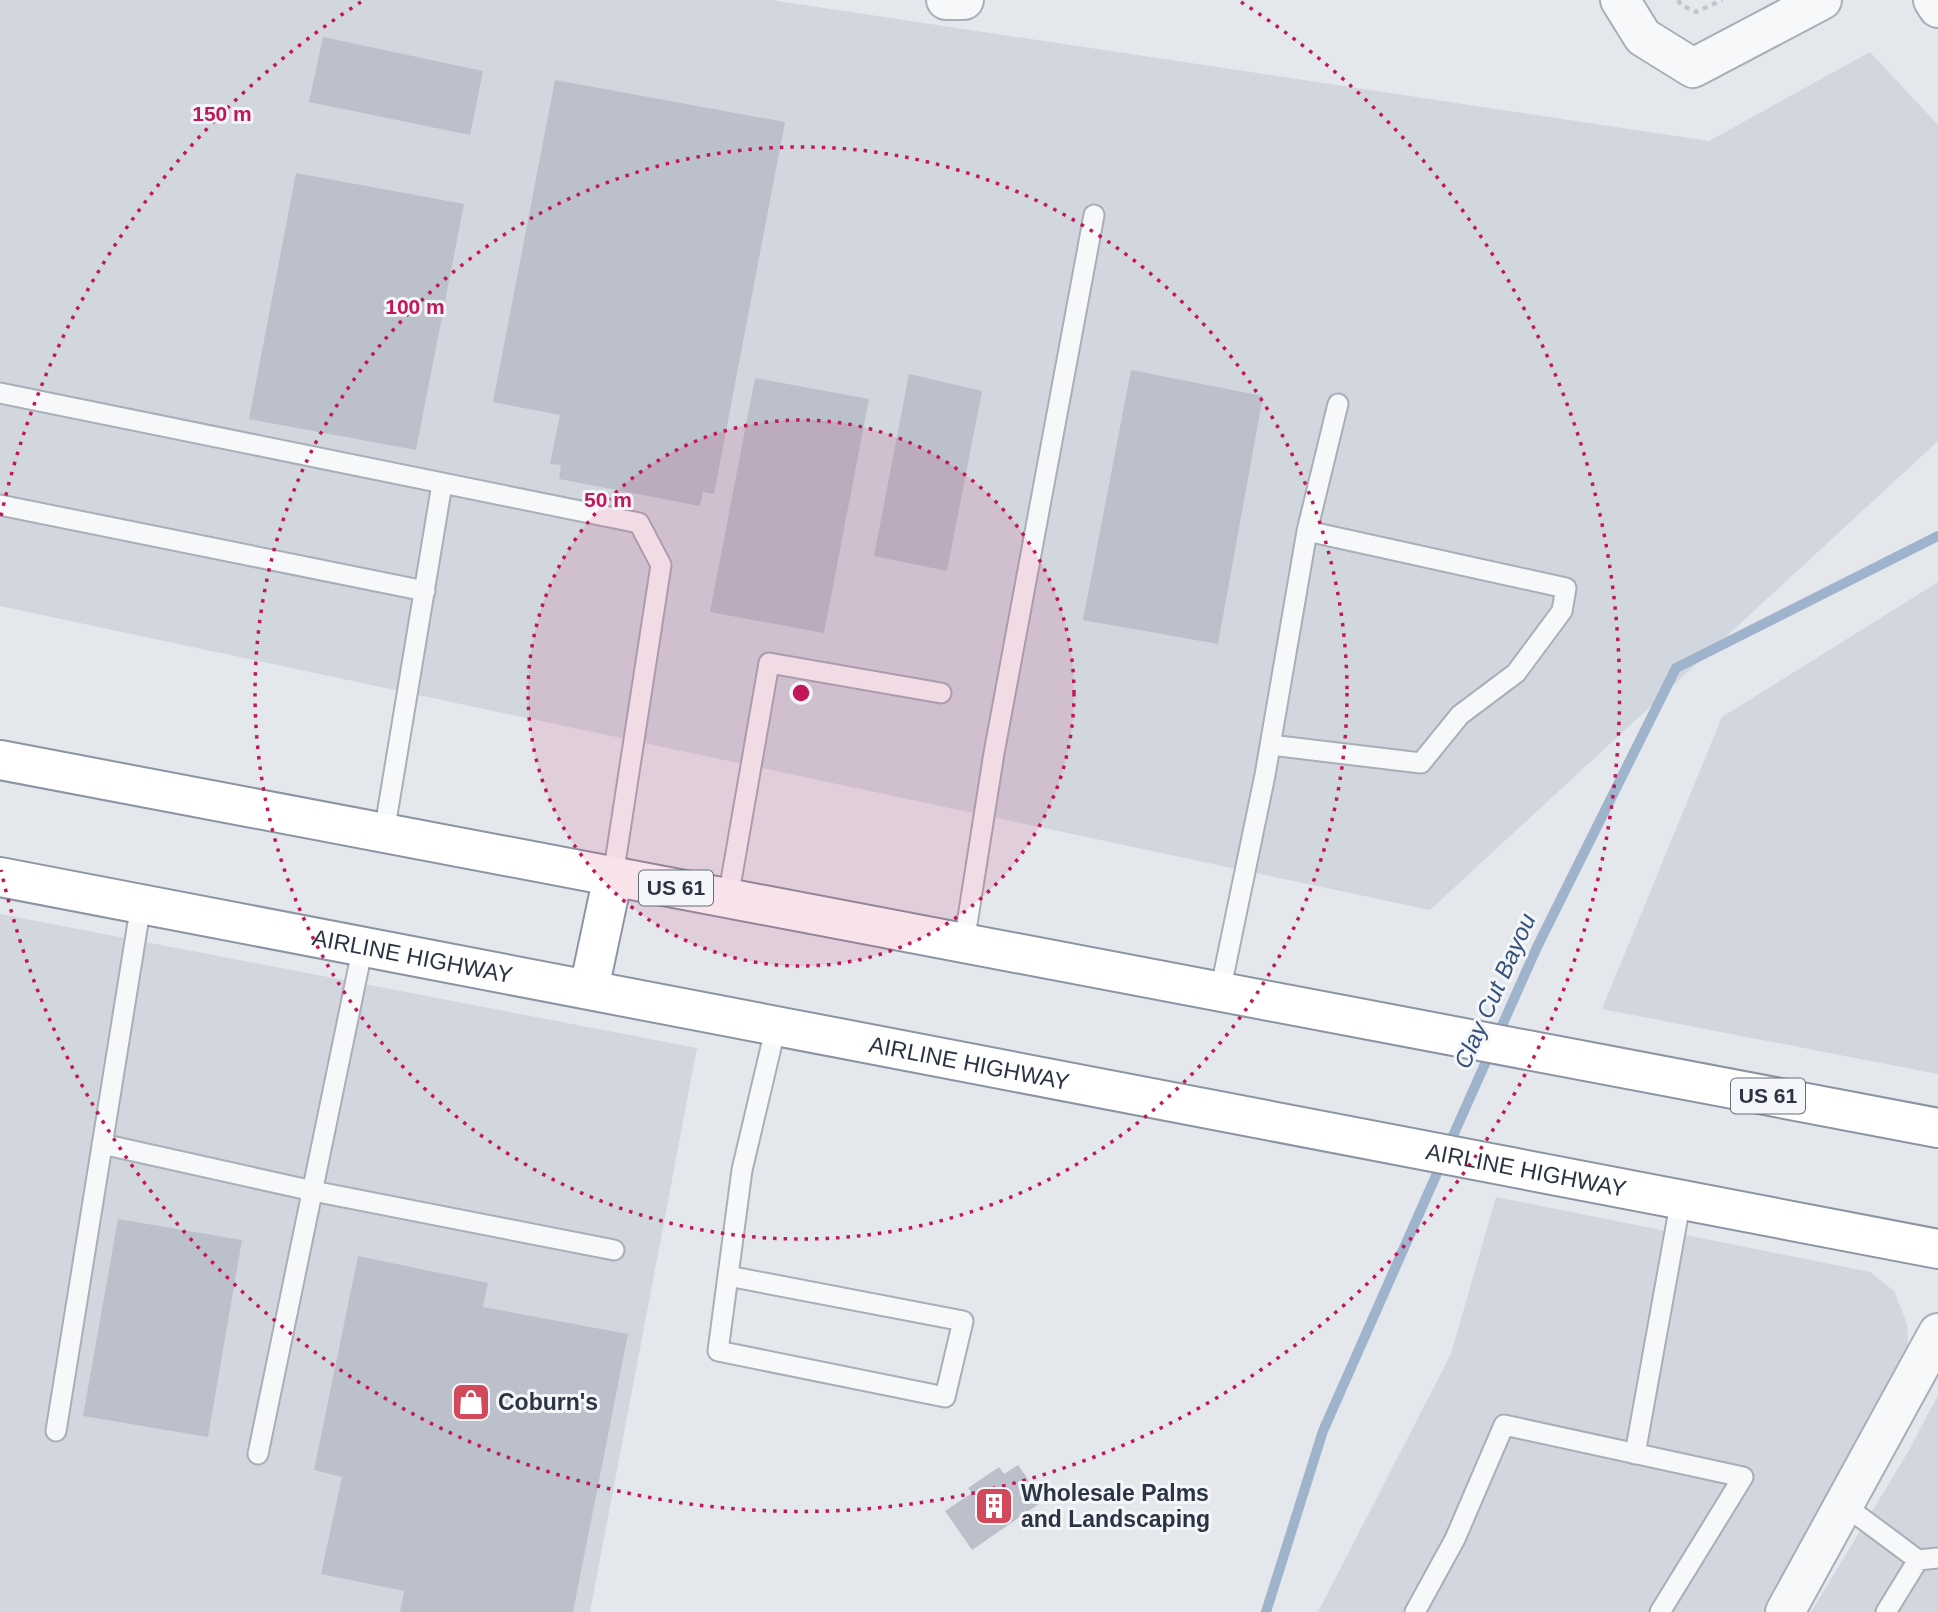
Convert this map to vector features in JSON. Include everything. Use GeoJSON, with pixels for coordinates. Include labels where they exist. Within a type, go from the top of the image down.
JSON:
{"type":"FeatureCollection","features":[{"type":"Feature","properties":{"kind":"highway","name":"US 61"},"geometry":{"type":"LineString","coordinates":[[0,760],[1938,1128]]}},
{"type":"Feature","properties":{"kind":"highway"},"geometry":{"type":"LineString","coordinates":[[589,989],[612,876]]}},
{"type":"Feature","properties":{"kind":"highway","name":"AIRLINE HIGHWAY"},"geometry":{"type":"LineString","coordinates":[[0,877],[1938,1249]]}},
{"type":"Feature","properties":{"kind":"street"},"geometry":{"type":"LineString","coordinates":[[946,0],[964,0]]}},
{"type":"Feature","properties":{"kind":"street"},"geometry":{"type":"LineString","coordinates":[[1619,0],[1643,37],[1693,68],[1822,0]]}},
{"type":"Feature","properties":{"kind":"street"},"geometry":{"type":"LineString","coordinates":[[1933,0],[1938,8]]}},
{"type":"Feature","properties":{"kind":"street"},"geometry":{"type":"LineString","coordinates":[[1785,1612],[1938,1333]]}},
{"type":"Feature","properties":{"kind":"lane"},"geometry":{"type":"LineString","coordinates":[[964,943],[994,752],[1094,215]]}},
{"type":"Feature","properties":{"kind":"lane"},"geometry":{"type":"LineString","coordinates":[[0,393],[639,523],[661,565],[612,876]]}},
{"type":"Feature","properties":{"kind":"lane"},"geometry":{"type":"LineString","coordinates":[[1220,992],[1270,745],[1307,531],[1338,404]]}},
{"type":"Feature","properties":{"kind":"lane"},"geometry":{"type":"LineString","coordinates":[[384,833],[442,484]]}},
{"type":"Feature","properties":{"kind":"lane"},"geometry":{"type":"LineString","coordinates":[[0,505],[425,591]]}},
{"type":"Feature","properties":{"kind":"lane"},"geometry":{"type":"LineString","coordinates":[[1270,745],[1421,763],[1460,715],[1516,673],[1562,611],[1566,588],[1307,531]]}},
{"type":"Feature","properties":{"kind":"lane"},"geometry":{"type":"LineString","coordinates":[[728,898],[769,663],[941,693]]}},
{"type":"Feature","properties":{"kind":"lane"},"geometry":{"type":"LineString","coordinates":[[56,1432],[141,904]]}},
{"type":"Feature","properties":{"kind":"lane"},"geometry":{"type":"LineString","coordinates":[[258,1454],[363,946]]}},
{"type":"Feature","properties":{"kind":"lane"},"geometry":{"type":"LineString","coordinates":[[728,1276],[963,1321],[945,1397],[718,1351],[742,1170],[776,1026]]}},
{"type":"Feature","properties":{"kind":"lane"},"geometry":{"type":"LineString","coordinates":[[102,1144],[313,1191],[614,1250]]}},
{"type":"Feature","properties":{"kind":"lane"},"geometry":{"type":"LineString","coordinates":[[1635,1454],[1681,1199]]}},
{"type":"Feature","properties":{"kind":"lane"},"geometry":{"type":"LineString","coordinates":[[1415,1612],[1455,1539],[1504,1425],[1743,1477],[1666,1610]]}},
{"type":"Feature","properties":{"kind":"lane"},"geometry":{"type":"LineString","coordinates":[[1844,1505],[1918,1560],[1938,1558]]}},
{"type":"Feature","properties":{"kind":"lane"},"geometry":{"type":"LineString","coordinates":[[1886,1612],[1918,1560]]}},
{"type":"Feature","properties":{"kind":"path"},"geometry":{"type":"LineString","coordinates":[[1678,0],[1696,12],[1722,0]]}},
{"type":"Feature","properties":{"kind":"shaded area"},"geometry":{"type":"Polygon","coordinates":[[[0,0],[771,0],[1709,141],[1870,52],[1938,125],[1938,441],[1430,910],[0,606],[0,0]]]}},
{"type":"Feature","properties":{"kind":"shaded area"},"geometry":{"type":"Polygon","coordinates":[[[1938,582],[1938,1074],[1602,1009],[1722,717],[1938,582]]]}},
{"type":"Feature","properties":{"kind":"shaded area"},"geometry":{"type":"Polygon","coordinates":[[[0,914],[697,1048],[590,1612],[0,1612],[0,914]]]}},
{"type":"Feature","properties":{"kind":"shaded area"},"geometry":{"type":"Polygon","coordinates":[[[1496,1197],[1870,1272],[1894,1291],[1907,1324],[1908,1343],[1899,1382],[1877,1428],[1765,1612],[1318,1612],[1451,1354],[1496,1197]]]}},
{"type":"Feature","properties":{"kind":"shaded area"},"geometry":{"type":"Polygon","coordinates":[[[1938,1395],[1938,1612],[1811,1612],[1908,1452],[1938,1395]]]}},
{"type":"Feature","properties":{"kind":"building"},"geometry":{"type":"Polygon","coordinates":[[[323,37],[483,71],[470,135],[309,102],[323,37]]]}},
{"type":"Feature","properties":{"kind":"building"},"geometry":{"type":"Polygon","coordinates":[[[555,80],[785,122],[714,494],[703,492],[700,506],[559,479],[561,465],[550,464],[560,415],[493,402],[555,80]]]}},
{"type":"Feature","properties":{"kind":"building"},"geometry":{"type":"Polygon","coordinates":[[[296,173],[464,204],[416,450],[249,419],[296,173]]]}},
{"type":"Feature","properties":{"kind":"building"},"geometry":{"type":"Polygon","coordinates":[[[1131,370],[1263,396],[1218,644],[1083,620],[1131,370]]]}},
{"type":"Feature","properties":{"kind":"building"},"geometry":{"type":"Polygon","coordinates":[[[909,374],[982,391],[947,571],[874,556],[909,374]]]}},
{"type":"Feature","properties":{"kind":"building"},"geometry":{"type":"Polygon","coordinates":[[[755,378],[869,399],[824,633],[710,612],[755,378]]]}},
{"type":"Feature","properties":{"kind":"building"},"geometry":{"type":"Polygon","coordinates":[[[118,1219],[242,1240],[208,1437],[83,1416],[118,1219]]]}},
{"type":"Feature","properties":{"kind":"building","name":"Coburn's"},"geometry":{"type":"Polygon","coordinates":[[[358,1256],[488,1283],[483,1307],[628,1334],[573,1612],[400,1612],[404,1591],[321,1574],[342,1477],[314,1470],[358,1256]]]}},
{"type":"Feature","properties":{"kind":"building","name":"Wholesale Palms and Landscaping"},"geometry":{"type":"Polygon","coordinates":[[[1018,1465],[1043,1501],[972,1550],[945,1511],[972,1493],[968,1488],[999,1467],[1004,1474],[1018,1465]]]}},
{"type":"Feature","properties":{"kind":"waterway","name":"Clay Cut Bayou"},"geometry":{"type":"LineString","coordinates":[[1448,1147],[1537,947],[1676,668],[1938,536]]}},
{"type":"Feature","properties":{"kind":"waterway","name":"Clay Cut Bayou"},"geometry":{"type":"LineString","coordinates":[[1266,1612],[1323,1431],[1442,1162]]}},
{"type":"Feature","properties":{"kind":"place","name":"Coburn's"},"geometry":{"type":"Point","coordinates":[471,1402]}},
{"type":"Feature","properties":{"kind":"place","name":"Wholesale Palms and Landscaping"},"geometry":{"type":"Point","coordinates":[994,1506]}}]}
